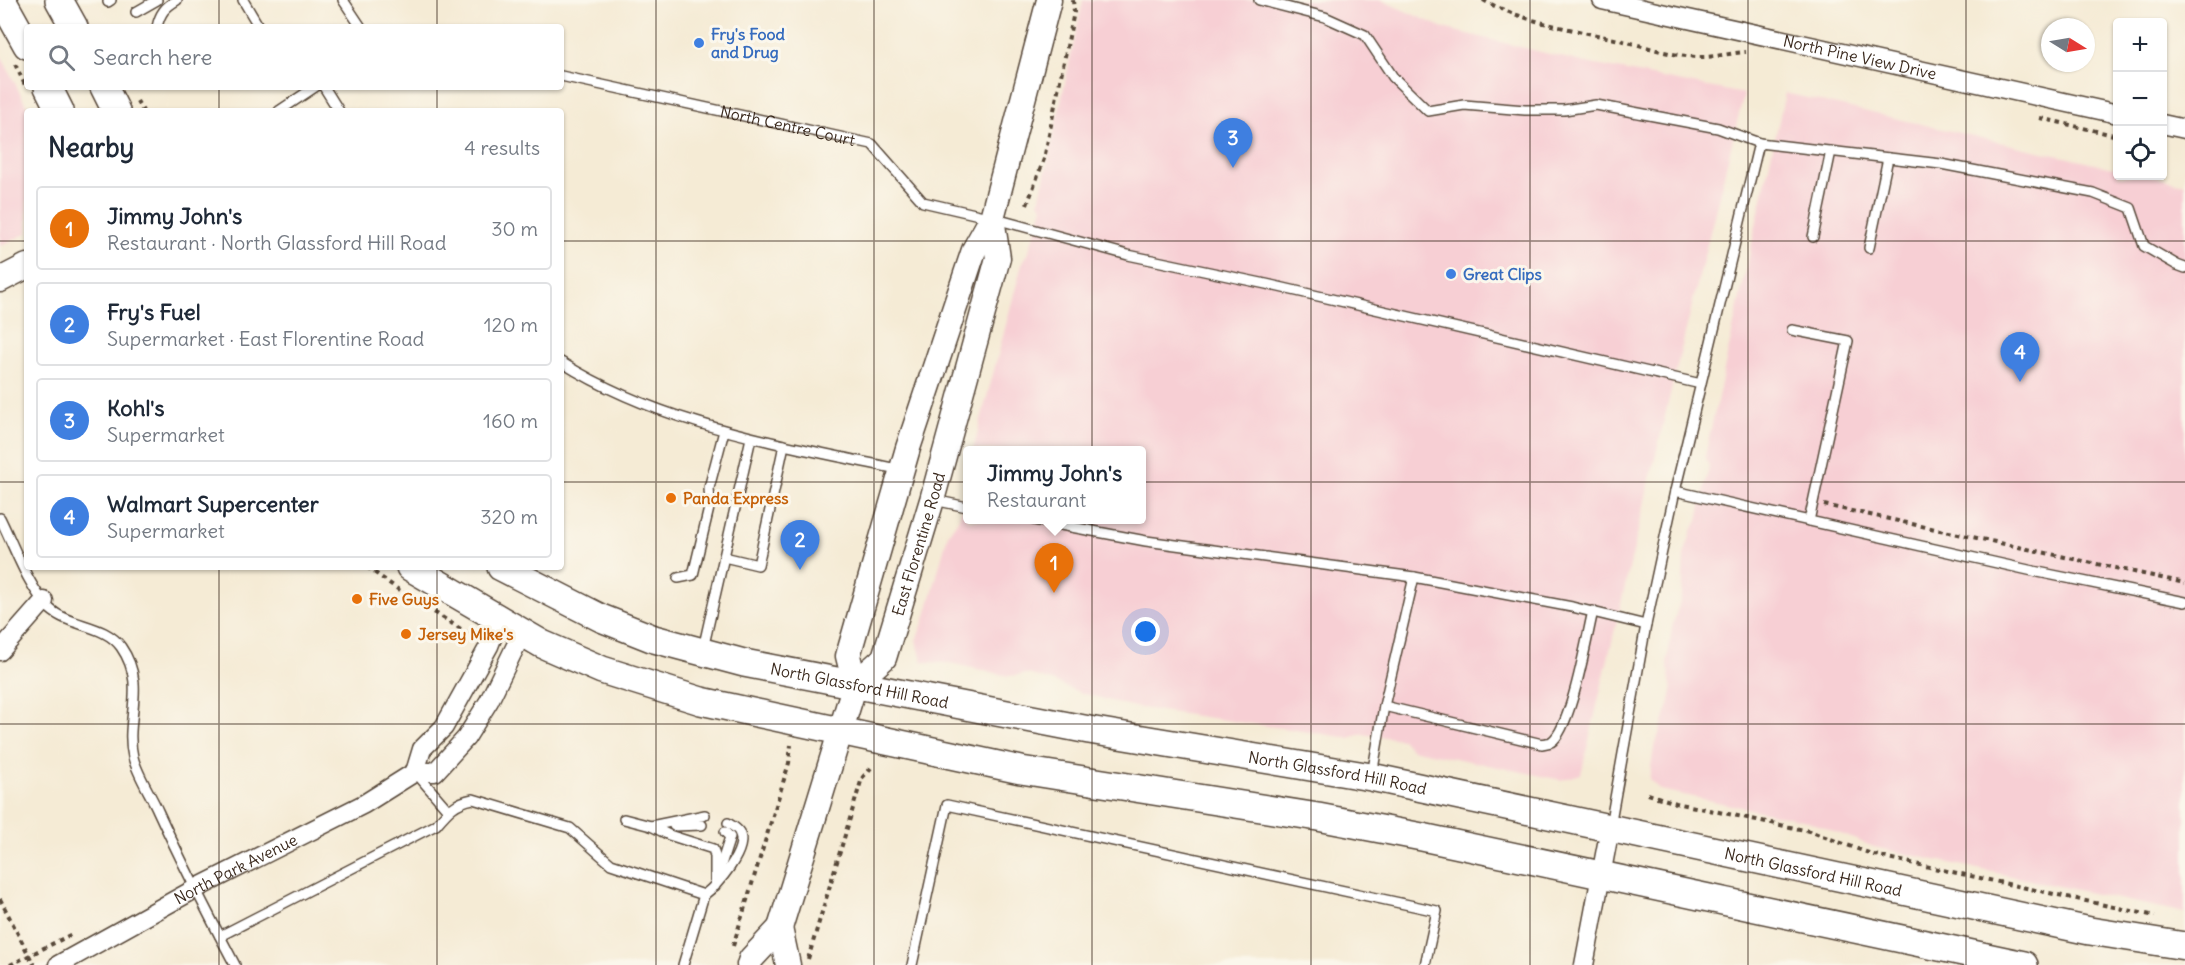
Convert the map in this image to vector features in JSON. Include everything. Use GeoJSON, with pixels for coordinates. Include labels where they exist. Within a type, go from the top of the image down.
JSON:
{"type":"FeatureCollection","features":[{"type":"Feature","properties":{"kind":"main road"},"geometry":{"type":"LineString","coordinates":[[2,0],[20,53]]}},
{"type":"Feature","properties":{"kind":"main road"},"geometry":{"type":"LineString","coordinates":[[59,0],[72,24]]}},
{"type":"Feature","properties":{"kind":"main road"},"geometry":{"type":"LineString","coordinates":[[39,90],[57,108]]}},
{"type":"Feature","properties":{"kind":"main road"},"geometry":{"type":"LineString","coordinates":[[106,90],[114,108]]}},
{"type":"Feature","properties":{"kind":"main road"},"geometry":{"type":"LineString","coordinates":[[415,570],[510,627],[602,670],[701,701],[1021,770],[1318,817],[2024,965]]}},
{"type":"Feature","properties":{"kind":"main road","name":"North Glassford Hill Road"},"geometry":{"type":"LineString","coordinates":[[507,570],[601,618],[654,639],[702,653],[1089,730],[1371,777],[2090,931],[2185,946]]}},
{"type":"Feature","properties":{"kind":"street","name":"East Florentine Road"},"geometry":{"type":"LineString","coordinates":[[740,959],[751,958],[780,928],[855,684],[848,656],[901,470],[974,250],[992,218],[1048,0]]}},
{"type":"Feature","properties":{"kind":"street","name":"North Pine View Drive"},"geometry":{"type":"LineString","coordinates":[[1602,0],[2113,113]]}},
{"type":"Feature","properties":{"kind":"street"},"geometry":{"type":"LineString","coordinates":[[2167,125],[2185,129]]}},
{"type":"Feature","properties":{"kind":"street","name":"East Florentine Road"},"geometry":{"type":"LineString","coordinates":[[855,684],[884,658],[932,500],[998,258],[992,218]]}},
{"type":"Feature","properties":{"kind":"street"},"geometry":{"type":"LineString","coordinates":[[0,280],[24,268]]}},
{"type":"Feature","properties":{"kind":"street"},"geometry":{"type":"LineString","coordinates":[[0,651],[44,601]]}},
{"type":"Feature","properties":{"kind":"street"},"geometry":{"type":"LineString","coordinates":[[415,772],[422,749],[444,727],[489,646],[510,627]]}},
{"type":"Feature","properties":{"kind":"street","name":"North Park Avenue"},"geometry":{"type":"LineString","coordinates":[[58,965],[85,959],[195,889],[364,804],[415,772],[435,772],[466,738],[489,700],[510,627]]}},
{"type":"Feature","properties":{"kind":"street"},"geometry":{"type":"LineString","coordinates":[[1584,965],[1610,828]]}},
{"type":"Feature","properties":{"kind":"street","name":"East Florentine Road"},"geometry":{"type":"LineString","coordinates":[[780,928],[788,965]]}},
{"type":"Feature","properties":{"kind":"lane"},"geometry":{"type":"LineString","coordinates":[[136,12],[157,0]]}},
{"type":"Feature","properties":{"kind":"lane"},"geometry":{"type":"LineString","coordinates":[[157,24],[159,15],[177,0]]}},
{"type":"Feature","properties":{"kind":"lane"},"geometry":{"type":"LineString","coordinates":[[243,0],[257,24]]}},
{"type":"Feature","properties":{"kind":"lane"},"geometry":{"type":"LineString","coordinates":[[344,0],[359,24]]}},
{"type":"Feature","properties":{"kind":"lane"},"geometry":{"type":"LineString","coordinates":[[1259,0],[1325,17],[1365,35],[1393,76],[1428,111],[1464,105],[1535,110],[1564,110],[1596,105],[1718,128],[1759,143],[1941,164],[2093,193],[2131,208],[2144,246],[2185,268]]}},
{"type":"Feature","properties":{"kind":"lane","name":"North Centre Court"},"geometry":{"type":"LineString","coordinates":[[564,77],[872,144],[923,202],[1128,255],[1266,284],[1701,384]]}},
{"type":"Feature","properties":{"kind":"lane"},"geometry":{"type":"LineString","coordinates":[[297,90],[301,97]]}},
{"type":"Feature","properties":{"kind":"lane"},"geometry":{"type":"LineString","coordinates":[[284,108],[311,90]]}},
{"type":"Feature","properties":{"kind":"lane"},"geometry":{"type":"LineString","coordinates":[[326,90],[337,108]]}},
{"type":"Feature","properties":{"kind":"lane"},"geometry":{"type":"LineString","coordinates":[[1610,828],[1646,624],[1675,491],[1759,143]]}},
{"type":"Feature","properties":{"kind":"lane"},"geometry":{"type":"LineString","coordinates":[[1812,237],[1831,151]]}},
{"type":"Feature","properties":{"kind":"lane"},"geometry":{"type":"LineString","coordinates":[[1869,248],[1888,158]]}},
{"type":"Feature","properties":{"kind":"lane"},"geometry":{"type":"LineString","coordinates":[[1792,330],[1848,341],[1809,521]]}},
{"type":"Feature","properties":{"kind":"lane"},"geometry":{"type":"LineString","coordinates":[[564,364],[589,380],[631,400],[704,426],[901,470]]}},
{"type":"Feature","properties":{"kind":"lane"},"geometry":{"type":"LineString","coordinates":[[678,578],[693,575],[724,431]]}},
{"type":"Feature","properties":{"kind":"lane"},"geometry":{"type":"LineString","coordinates":[[702,653],[751,438]]}},
{"type":"Feature","properties":{"kind":"lane"},"geometry":{"type":"LineString","coordinates":[[724,557],[758,565],[784,445]]}},
{"type":"Feature","properties":{"kind":"lane"},"geometry":{"type":"LineString","coordinates":[[1675,491],[2185,602]]}},
{"type":"Feature","properties":{"kind":"lane"},"geometry":{"type":"LineString","coordinates":[[932,500],[963,506]]}},
{"type":"Feature","properties":{"kind":"lane"},"geometry":{"type":"LineString","coordinates":[[0,518],[24,567]]}},
{"type":"Feature","properties":{"kind":"lane"},"geometry":{"type":"LineString","coordinates":[[1058,524],[1146,542],[1414,578],[1593,611],[1646,624]]}},
{"type":"Feature","properties":{"kind":"lane"},"geometry":{"type":"LineString","coordinates":[[25,570],[36,592],[51,610],[76,623],[103,631],[120,645],[131,667],[135,690],[131,733],[133,758],[195,889],[235,965]]}},
{"type":"Feature","properties":{"kind":"lane"},"geometry":{"type":"LineString","coordinates":[[1371,777],[1384,706],[1414,578]]}},
{"type":"Feature","properties":{"kind":"lane"},"geometry":{"type":"LineString","coordinates":[[1384,706],[1542,744],[1551,742],[1560,733],[1569,710],[1593,611]]}},
{"type":"Feature","properties":{"kind":"lane"},"geometry":{"type":"LineString","coordinates":[[415,772],[448,810]]}},
{"type":"Feature","properties":{"kind":"lane"},"geometry":{"type":"LineString","coordinates":[[220,936],[435,825],[448,810],[460,801],[473,799],[570,828],[611,864],[704,895]]}},
{"type":"Feature","properties":{"kind":"lane"},"geometry":{"type":"LineString","coordinates":[[912,965],[947,805],[1437,911],[1425,965]]}},
{"type":"Feature","properties":{"kind":"lane"},"geometry":{"type":"LineString","coordinates":[[624,819],[651,826],[669,835],[713,849],[715,886]]}},
{"type":"Feature","properties":{"kind":"lane"},"geometry":{"type":"LineString","coordinates":[[651,826],[704,820]]}},
{"type":"Feature","properties":{"kind":"lane"},"geometry":{"type":"LineString","coordinates":[[683,965],[704,895],[715,886],[729,837],[726,827]]}},
{"type":"Feature","properties":{"kind":"path"},"geometry":{"type":"LineString","coordinates":[[1027,205],[1044,159],[1074,12],[1073,0]]}},
{"type":"Feature","properties":{"kind":"path"},"geometry":{"type":"LineString","coordinates":[[1483,0],[1497,8],[1549,26],[1682,55],[1701,57],[1750,51]]}},
{"type":"Feature","properties":{"kind":"path"},"geometry":{"type":"LineString","coordinates":[[2030,115],[2113,135]]}},
{"type":"Feature","properties":{"kind":"path"},"geometry":{"type":"LineString","coordinates":[[1824,505],[2185,583]]}},
{"type":"Feature","properties":{"kind":"path"},"geometry":{"type":"LineString","coordinates":[[371,570],[476,639]]}},
{"type":"Feature","properties":{"kind":"path"},"geometry":{"type":"LineString","coordinates":[[740,959],[789,762],[791,745]]}},
{"type":"Feature","properties":{"kind":"path"},"geometry":{"type":"LineString","coordinates":[[807,965],[862,778],[871,768]]}},
{"type":"Feature","properties":{"kind":"path"},"geometry":{"type":"LineString","coordinates":[[1648,794],[1676,803],[1809,831],[1874,855],[2157,917]]}},
{"type":"Feature","properties":{"kind":"path"},"geometry":{"type":"LineString","coordinates":[[0,899],[34,965]]}},
{"type":"Feature","properties":{"kind":"path"},"geometry":{"type":"LineString","coordinates":[[10,965],[80,930]]}},
{"type":"Feature","properties":{"kind":"shaded area"},"geometry":{"type":"Polygon","coordinates":[[[1083,0],[1381,0],[1443,28],[1586,63],[1744,94],[1668,403],[1581,774],[1561,780],[1411,749],[1402,739],[1360,734],[1350,738],[1134,707],[1081,693],[1027,674],[1008,676],[950,663],[923,662],[916,640],[926,616],[948,534],[958,520],[963,507],[963,524],[1146,524],[1146,446],[974,446],[1023,260],[1028,253],[1043,208],[1039,202],[1083,0]]]}},
{"type":"Feature","properties":{"kind":"shaded area"},"geometry":{"type":"Polygon","coordinates":[[[0,53],[28,108],[24,108],[24,234],[0,246],[0,53]]]}},
{"type":"Feature","properties":{"kind":"shaded area"},"geometry":{"type":"Polygon","coordinates":[[[1785,93],[2113,168],[2113,180],[2166,180],[2185,184],[2185,913],[1874,847],[1808,821],[1660,790],[1649,779],[1654,748],[1672,691],[1667,663],[1672,627],[1682,595],[1684,555],[1692,530],[1698,521],[1709,466],[1705,456],[1785,93]]]}},
{"type":"Feature","properties":{"kind":"place","name":"Fry's Food and Drug"},"geometry":{"type":"Point","coordinates":[699,43]}},
{"type":"Feature","properties":{"kind":"place","name":"Kohl's"},"geometry":{"type":"Point","coordinates":[1233,168]}},
{"type":"Feature","properties":{"kind":"place","name":"Great Clips"},"geometry":{"type":"Point","coordinates":[1451,274]}},
{"type":"Feature","properties":{"kind":"place","name":"Walmart Supercenter"},"geometry":{"type":"Point","coordinates":[2020,382]}},
{"type":"Feature","properties":{"kind":"place","name":"Panda Express"},"geometry":{"type":"Point","coordinates":[671,498]}},
{"type":"Feature","properties":{"kind":"place","name":"Fry's Fuel"},"geometry":{"type":"Point","coordinates":[800,570]}},
{"type":"Feature","properties":{"kind":"place","name":"Jimmy John's"},"geometry":{"type":"Point","coordinates":[1054,593]}},
{"type":"Feature","properties":{"kind":"place","name":"Five Guys"},"geometry":{"type":"Point","coordinates":[357,599]}},
{"type":"Feature","properties":{"kind":"place","name":"Jersey Mike's"},"geometry":{"type":"Point","coordinates":[406,634]}}]}
